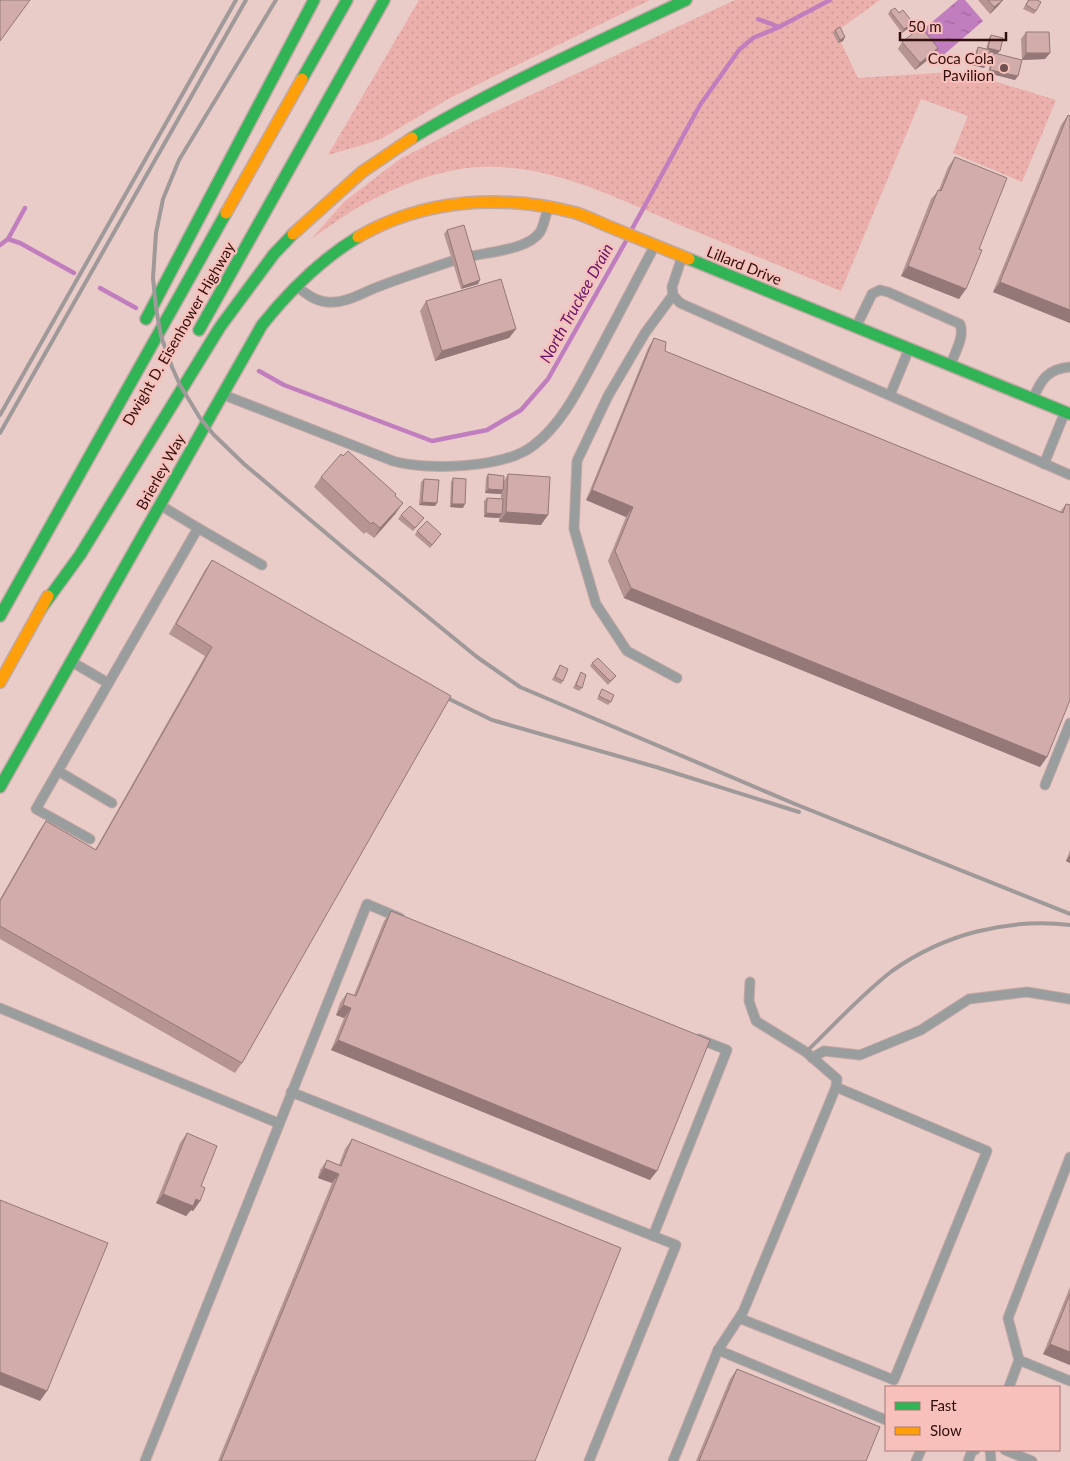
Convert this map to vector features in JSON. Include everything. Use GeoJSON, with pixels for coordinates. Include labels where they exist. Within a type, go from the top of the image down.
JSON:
{"type":"FeatureCollection","features":[{"type":"Feature","properties":{"kind":"main road"},"geometry":{"type":"LineString","coordinates":[[140,331],[314,0]]}},
{"type":"Feature","properties":{"kind":"main road","name":"Dwight D. Eisenhower Highway"},"geometry":{"type":"LineString","coordinates":[[0,616],[112,414],[347,0]]}},
{"type":"Feature","properties":{"kind":"main road","name":"Dwight D. Eisenhower Highway"},"geometry":{"type":"LineString","coordinates":[[195,337],[384,0]]}},
{"type":"Feature","properties":{"kind":"main road"},"geometry":{"type":"LineString","coordinates":[[40,610],[80,555],[220,327],[274,254],[306,222],[362,172],[400,145],[445,118],[686,0]]}},
{"type":"Feature","properties":{"kind":"main road","name":"Lillard Drive"},"geometry":{"type":"LineString","coordinates":[[397,218],[447,205],[481,201],[515,202],[578,214],[1068,413]]}},
{"type":"Feature","properties":{"kind":"main road","name":"Brierley Way"},"geometry":{"type":"LineString","coordinates":[[0,787],[262,325],[294,285],[316,265],[345,244],[371,229],[397,218]]}},
{"type":"Feature","properties":{"kind":"main road"},"geometry":{"type":"LineString","coordinates":[[112,414],[127,367]]}},
{"type":"Feature","properties":{"kind":"main road"},"geometry":{"type":"LineString","coordinates":[[0,682],[127,456]]}},
{"type":"Feature","properties":{"kind":"lane"},"geometry":{"type":"LineString","coordinates":[[472,256],[528,242],[540,232],[548,207]]}},
{"type":"Feature","properties":{"kind":"lane"},"geometry":{"type":"LineString","coordinates":[[222,394],[407,465],[437,467],[470,464],[503,459],[520,454],[534,446],[548,432],[568,404],[655,245]]}},
{"type":"Feature","properties":{"kind":"lane"},"geometry":{"type":"LineString","coordinates":[[677,678],[627,651],[596,604],[574,530],[577,461],[608,396],[646,333],[672,295],[672,287],[682,257]]}},
{"type":"Feature","properties":{"kind":"lane"},"geometry":{"type":"LineString","coordinates":[[294,285],[314,298],[326,302],[336,302],[353,298],[375,288],[452,262]]}},
{"type":"Feature","properties":{"kind":"lane"},"geometry":{"type":"LineString","coordinates":[[856,327],[872,294],[880,290],[888,292],[960,324],[962,329],[961,337],[950,366]]}},
{"type":"Feature","properties":{"kind":"lane"},"geometry":{"type":"LineString","coordinates":[[672,295],[680,303],[696,312],[1070,475]]}},
{"type":"Feature","properties":{"kind":"lane"},"geometry":{"type":"LineString","coordinates":[[890,395],[910,349]]}},
{"type":"Feature","properties":{"kind":"lane"},"geometry":{"type":"LineString","coordinates":[[1033,399],[1039,384],[1051,372],[1070,367]]}},
{"type":"Feature","properties":{"kind":"lane"},"geometry":{"type":"LineString","coordinates":[[1044,464],[1068,413]]}},
{"type":"Feature","properties":{"kind":"lane"},"geometry":{"type":"LineString","coordinates":[[159,505],[262,565]]}},
{"type":"Feature","properties":{"kind":"lane"},"geometry":{"type":"LineString","coordinates":[[90,839],[36,809],[198,528]]}},
{"type":"Feature","properties":{"kind":"lane"},"geometry":{"type":"LineString","coordinates":[[71,661],[108,683]]}},
{"type":"Feature","properties":{"kind":"lane"},"geometry":{"type":"LineString","coordinates":[[1045,785],[1070,723]]}},
{"type":"Feature","properties":{"kind":"lane"},"geometry":{"type":"LineString","coordinates":[[58,771],[112,803]]}},
{"type":"Feature","properties":{"kind":"lane"},"geometry":{"type":"LineString","coordinates":[[145,1461],[367,904],[413,923]]}},
{"type":"Feature","properties":{"kind":"lane"},"geometry":{"type":"LineString","coordinates":[[673,1461],[718,1350],[743,1312],[836,1087],[837,1079],[812,1058],[756,1021],[748,1001],[750,982]]}},
{"type":"Feature","properties":{"kind":"lane"},"geometry":{"type":"LineString","coordinates":[[812,1058],[824,1051],[860,1055],[921,1030],[969,999],[1027,992],[1055,995],[1070,999]]}},
{"type":"Feature","properties":{"kind":"lane"},"geometry":{"type":"LineString","coordinates":[[0,1008],[278,1124]]}},
{"type":"Feature","properties":{"kind":"lane"},"geometry":{"type":"LineString","coordinates":[[653,1236],[727,1050],[690,1035]]}},
{"type":"Feature","properties":{"kind":"lane"},"geometry":{"type":"LineString","coordinates":[[739,1318],[894,1380],[987,1151],[836,1087]]}},
{"type":"Feature","properties":{"kind":"lane"},"geometry":{"type":"LineString","coordinates":[[291,1092],[676,1245],[589,1461]]}},
{"type":"Feature","properties":{"kind":"lane"},"geometry":{"type":"LineString","coordinates":[[1009,1386],[1019,1360],[1008,1318],[1070,1157]]}},
{"type":"Feature","properties":{"kind":"lane"},"geometry":{"type":"LineString","coordinates":[[718,1350],[885,1420]]}},
{"type":"Feature","properties":{"kind":"lane"},"geometry":{"type":"LineString","coordinates":[[1019,1360],[1070,1381]]}},
{"type":"Feature","properties":{"kind":"lane"},"geometry":{"type":"LineString","coordinates":[[1007,1451],[1027,1460]]}},
{"type":"Feature","properties":{"kind":"shaded area"},"geometry":{"type":"Polygon","coordinates":[[[419,0],[650,0],[450,98],[381,139],[328,155],[419,0]]]}},
{"type":"Feature","properties":{"kind":"shaded area"},"geometry":{"type":"Polygon","coordinates":[[[735,0],[880,0],[836,32],[858,78],[954,72],[987,79],[1056,100],[1022,182],[953,153],[968,116],[921,99],[841,291],[601,191],[546,174],[518,169],[489,167],[460,169],[413,182],[361,206],[311,239],[345,201],[400,159],[466,125],[735,0]]]}},
{"type":"Feature","properties":{"kind":"water"},"geometry":{"type":"Polygon","coordinates":[[[958,0],[965,0],[983,21],[940,58],[919,33],[958,0]]]}},
{"type":"Feature","properties":{"kind":"building"},"geometry":{"type":"Polygon","coordinates":[[[0,0],[30,0],[0,41],[0,0]]]}},
{"type":"Feature","properties":{"kind":"building"},"geometry":{"type":"Polygon","coordinates":[[[988,0],[1003,0],[994,7],[988,0]]]}},
{"type":"Feature","properties":{"kind":"building"},"geometry":{"type":"Polygon","coordinates":[[[1029,0],[1041,2],[1036,11],[1026,5],[1029,0]]]}},
{"type":"Feature","properties":{"kind":"building"},"geometry":{"type":"Polygon","coordinates":[[[895,8],[899,13],[903,10],[913,23],[904,29],[890,11],[895,8]]]}},
{"type":"Feature","properties":{"kind":"building"},"geometry":{"type":"Polygon","coordinates":[[[840,27],[845,37],[840,40],[835,30],[840,27]]]}},
{"type":"Feature","properties":{"kind":"building"},"geometry":{"type":"Polygon","coordinates":[[[921,27],[938,48],[920,63],[902,42],[921,27]]]}},
{"type":"Feature","properties":{"kind":"building"},"geometry":{"type":"Polygon","coordinates":[[[1026,32],[1049,32],[1050,53],[1026,53],[1026,32]]]}},
{"type":"Feature","properties":{"kind":"building"},"geometry":{"type":"Polygon","coordinates":[[[991,35],[1003,38],[1000,51],[988,48],[991,35]]]}},
{"type":"Feature","properties":{"kind":"building"},"geometry":{"type":"Polygon","coordinates":[[[978,47],[990,50],[986,65],[975,62],[978,47]]]}},
{"type":"Feature","properties":{"kind":"building","name":"Coca Cola Pavilion"},"geometry":{"type":"Polygon","coordinates":[[[994,53],[1022,60],[1018,76],[990,70],[994,53]]]}},
{"type":"Feature","properties":{"kind":"building"},"geometry":{"type":"Polygon","coordinates":[[[1068,115],[1070,116],[1070,310],[1000,282],[1068,115]]]}},
{"type":"Feature","properties":{"kind":"building"},"geometry":{"type":"Polygon","coordinates":[[[955,157],[1007,178],[979,249],[982,250],[966,289],[908,266],[938,190],[941,191],[955,157]]]}},
{"type":"Feature","properties":{"kind":"building"},"geometry":{"type":"Polygon","coordinates":[[[464,225],[480,280],[463,286],[447,230],[464,225]]]}},
{"type":"Feature","properties":{"kind":"building"},"geometry":{"type":"Polygon","coordinates":[[[501,279],[516,329],[442,351],[426,301],[501,279]]]}},
{"type":"Feature","properties":{"kind":"building"},"geometry":{"type":"Polygon","coordinates":[[[654,338],[666,342],[665,351],[1063,513],[1066,504],[1070,505],[1070,700],[1047,757],[631,588],[615,551],[633,507],[592,490],[654,338]]]}},
{"type":"Feature","properties":{"kind":"building"},"geometry":{"type":"Polygon","coordinates":[[[348,451],[396,494],[395,496],[403,503],[380,528],[373,522],[371,524],[321,477],[341,454],[343,456],[348,451]]]}},
{"type":"Feature","properties":{"kind":"building"},"geometry":{"type":"Polygon","coordinates":[[[488,474],[504,476],[503,490],[488,489],[488,474]]]}},
{"type":"Feature","properties":{"kind":"building"},"geometry":{"type":"Polygon","coordinates":[[[508,474],[550,477],[548,515],[506,512],[508,474]]]}},
{"type":"Feature","properties":{"kind":"building"},"geometry":{"type":"Polygon","coordinates":[[[453,478],[466,479],[465,504],[452,504],[453,478]]]}},
{"type":"Feature","properties":{"kind":"building"},"geometry":{"type":"Polygon","coordinates":[[[424,479],[439,480],[437,503],[422,502],[424,479]]]}},
{"type":"Feature","properties":{"kind":"building"},"geometry":{"type":"Polygon","coordinates":[[[487,498],[503,499],[502,514],[486,513],[487,498]]]}},
{"type":"Feature","properties":{"kind":"building"},"geometry":{"type":"Polygon","coordinates":[[[410,506],[424,518],[415,528],[401,515],[410,506]]]}},
{"type":"Feature","properties":{"kind":"building"},"geometry":{"type":"Polygon","coordinates":[[[427,521],[441,534],[432,545],[417,531],[427,521]]]}},
{"type":"Feature","properties":{"kind":"building"},"geometry":{"type":"Polygon","coordinates":[[[212,560],[451,696],[242,1063],[0,926],[0,901],[46,821],[96,850],[212,647],[176,624],[212,560]]]}},
{"type":"Feature","properties":{"kind":"building"},"geometry":{"type":"Polygon","coordinates":[[[598,658],[616,676],[610,681],[592,663],[598,658]]]}},
{"type":"Feature","properties":{"kind":"building"},"geometry":{"type":"Polygon","coordinates":[[[560,665],[568,669],[563,681],[555,677],[560,665]]]}},
{"type":"Feature","properties":{"kind":"building"},"geometry":{"type":"Polygon","coordinates":[[[581,672],[586,675],[582,688],[576,685],[581,672]]]}},
{"type":"Feature","properties":{"kind":"building"},"geometry":{"type":"Polygon","coordinates":[[[602,689],[614,695],[611,702],[599,696],[602,689]]]}},
{"type":"Feature","properties":{"kind":"building"},"geometry":{"type":"Polygon","coordinates":[[[391,911],[710,1040],[657,1171],[338,1040],[351,1008],[343,1005],[347,993],[356,996],[391,911]]]}},
{"type":"Feature","properties":{"kind":"building"},"geometry":{"type":"Polygon","coordinates":[[[187,1133],[217,1146],[201,1186],[205,1188],[200,1201],[196,1199],[193,1206],[163,1194],[187,1133]]]}},
{"type":"Feature","properties":{"kind":"building"},"geometry":{"type":"Polygon","coordinates":[[[352,1139],[621,1248],[535,1461],[221,1461],[339,1174],[324,1168],[327,1160],[341,1166],[352,1139]]]}},
{"type":"Feature","properties":{"kind":"building"},"geometry":{"type":"Polygon","coordinates":[[[0,1200],[108,1243],[47,1391],[0,1372],[0,1200]]]}},
{"type":"Feature","properties":{"kind":"building"},"geometry":{"type":"Polygon","coordinates":[[[1070,1294],[1070,1352],[1050,1344],[1070,1294]]]}},
{"type":"Feature","properties":{"kind":"building"},"geometry":{"type":"Polygon","coordinates":[[[737,1369],[880,1427],[866,1461],[699,1461],[737,1369]]]}},
{"type":"Feature","properties":{"kind":"waterway","name":"North Truckee Drain"},"geometry":{"type":"LineString","coordinates":[[632,229],[700,105],[739,50],[753,38],[779,27],[830,0]]}},
{"type":"Feature","properties":{"kind":"waterway"},"geometry":{"type":"LineString","coordinates":[[758,19],[779,27]]}},
{"type":"Feature","properties":{"kind":"waterway"},"geometry":{"type":"LineString","coordinates":[[0,245],[8,239],[25,208]]}},
{"type":"Feature","properties":{"kind":"waterway","name":"North Truckee Drain"},"geometry":{"type":"LineString","coordinates":[[8,239],[20,243],[74,273]]}},
{"type":"Feature","properties":{"kind":"waterway","name":"North Truckee Drain"},"geometry":{"type":"LineString","coordinates":[[259,371],[284,385],[432,441],[487,430],[521,410],[548,379],[626,241]]}},
{"type":"Feature","properties":{"kind":"waterway","name":"North Truckee Drain"},"geometry":{"type":"LineString","coordinates":[[100,288],[136,308]]}},
{"type":"Feature","properties":{"kind":"railway"},"geometry":{"type":"LineString","coordinates":[[0,415],[236,0]]}},
{"type":"Feature","properties":{"kind":"railway"},"geometry":{"type":"LineString","coordinates":[[0,433],[246,0]]}},
{"type":"Feature","properties":{"kind":"railway"},"geometry":{"type":"LineString","coordinates":[[276,0],[179,160],[163,199],[156,233],[153,278],[161,336],[180,385],[200,418],[214,435],[244,464],[352,555],[477,657],[520,687],[795,804],[1070,914]]}},
{"type":"Feature","properties":{"kind":"railway"},"geometry":{"type":"LineString","coordinates":[[437,693],[492,720],[656,767],[799,812]]}},
{"type":"Feature","properties":{"kind":"railway"},"geometry":{"type":"LineString","coordinates":[[806,1052],[881,980],[912,958],[933,947],[955,938],[1000,927],[1046,923],[1070,925]]}},
{"type":"Feature","properties":{"kind":"traffic: fast"},"geometry":{"type":"LineString","coordinates":[[146,319],[314,0]]}},
{"type":"Feature","properties":{"kind":"traffic: fast"},"geometry":{"type":"LineString","coordinates":[[302,79],[347,0]]}},
{"type":"Feature","properties":{"kind":"traffic: fast"},"geometry":{"type":"LineString","coordinates":[[199,330],[384,0]]}},
{"type":"Feature","properties":{"kind":"traffic: fast"},"geometry":{"type":"LineString","coordinates":[[412,138],[479,100],[686,0]]}},
{"type":"Feature","properties":{"kind":"traffic: fast"},"geometry":{"type":"LineString","coordinates":[[0,616],[226,213]]}},
{"type":"Feature","properties":{"kind":"traffic: fast"},"geometry":{"type":"LineString","coordinates":[[40,610],[80,555],[220,327],[274,254],[293,234]]}},
{"type":"Feature","properties":{"kind":"traffic: fast"},"geometry":{"type":"LineString","coordinates":[[0,787],[262,325],[306,276],[358,237]]}},
{"type":"Feature","properties":{"kind":"traffic: fast"},"geometry":{"type":"LineString","coordinates":[[689,259],[1070,414]]}},
{"type":"Feature","properties":{"kind":"traffic: slow"},"geometry":{"type":"LineString","coordinates":[[226,213],[302,79]]}},
{"type":"Feature","properties":{"kind":"traffic: slow"},"geometry":{"type":"LineString","coordinates":[[293,234],[362,172],[412,138]]}},
{"type":"Feature","properties":{"kind":"traffic: slow"},"geometry":{"type":"LineString","coordinates":[[358,237],[410,214],[437,207],[465,203],[521,203],[586,216],[689,259]]}},
{"type":"Feature","properties":{"kind":"traffic: slow"},"geometry":{"type":"LineString","coordinates":[[0,682],[48,596]]}},
{"type":"Feature","properties":{"kind":"place","name":"Coca Cola Pavilion"},"geometry":{"type":"Point","coordinates":[1004,68]}}]}
